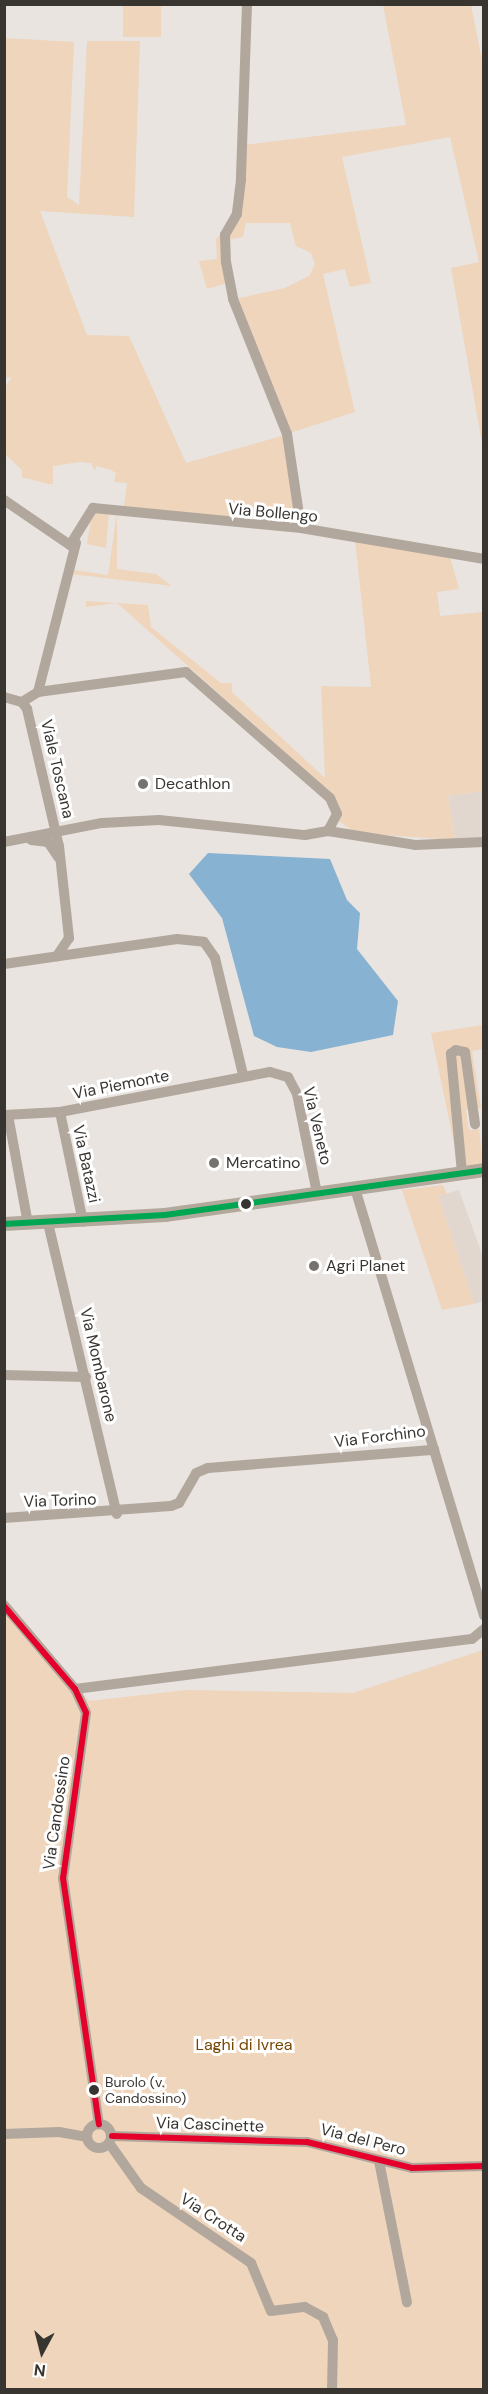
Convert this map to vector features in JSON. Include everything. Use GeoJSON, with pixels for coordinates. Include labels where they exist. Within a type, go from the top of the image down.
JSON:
{"type":"FeatureCollection","features":[{"type":"Feature","properties":{"kind":"main road"},"geometry":{"type":"LineString","coordinates":[[4,1224],[83,1222],[483,1170]]}},
{"type":"Feature","properties":{"kind":"street"},"geometry":{"type":"LineString","coordinates":[[247,4],[241,180],[225,252],[234,299],[287,434],[300,528]]}},
{"type":"Feature","properties":{"kind":"street"},"geometry":{"type":"LineString","coordinates":[[4,500],[52,538],[78,541],[38,692]]}},
{"type":"Feature","properties":{"kind":"street","name":"Via Bollengo"},"geometry":{"type":"LineString","coordinates":[[78,541],[87,511],[93,508],[300,528],[483,559]]}},
{"type":"Feature","properties":{"kind":"street"},"geometry":{"type":"LineString","coordinates":[[4,697],[22,702],[38,692],[186,672],[330,798],[337,814],[328,831]]}},
{"type":"Feature","properties":{"kind":"street","name":"Viale Toscana"},"geometry":{"type":"LineString","coordinates":[[22,702],[56,830],[69,938]]}},
{"type":"Feature","properties":{"kind":"street"},"geometry":{"type":"LineString","coordinates":[[4,842],[56,830],[159,820],[305,835],[328,831],[407,844],[483,842]]}},
{"type":"Feature","properties":{"kind":"street"},"geometry":{"type":"LineString","coordinates":[[24,839],[48,842],[61,863]]}},
{"type":"Feature","properties":{"kind":"street"},"geometry":{"type":"LineString","coordinates":[[53,957],[66,949],[69,938],[93,952]]}},
{"type":"Feature","properties":{"kind":"street"},"geometry":{"type":"LineString","coordinates":[[4,964],[177,939],[204,942],[215,958],[243,1076]]}},
{"type":"Feature","properties":{"kind":"street"},"geometry":{"type":"LineString","coordinates":[[462,1173],[451,1054],[456,1050],[465,1052],[475,1124]]}},
{"type":"Feature","properties":{"kind":"street","name":"Via Piemonte"},"geometry":{"type":"LineString","coordinates":[[6,1115],[60,1112],[243,1076]]}},
{"type":"Feature","properties":{"kind":"street","name":"Via Veneto"},"geometry":{"type":"LineString","coordinates":[[243,1076],[288,1077],[297,1094],[317,1193]]}},
{"type":"Feature","properties":{"kind":"street","name":"Via Batazzi"},"geometry":{"type":"LineString","coordinates":[[60,1112],[83,1222]]}},
{"type":"Feature","properties":{"kind":"street"},"geometry":{"type":"LineString","coordinates":[[6,1115],[28,1224]]}},
{"type":"Feature","properties":{"kind":"street","name":"Via Forchino"},"geometry":{"type":"LineString","coordinates":[[117,1514],[179,1503],[190,1481],[208,1468],[434,1450],[355,1188]]}},
{"type":"Feature","properties":{"kind":"street","name":"Via Mombarone"},"geometry":{"type":"LineString","coordinates":[[48,1223],[117,1514]]}},
{"type":"Feature","properties":{"kind":"street"},"geometry":{"type":"LineString","coordinates":[[4,1375],[86,1377]]}},
{"type":"Feature","properties":{"kind":"street"},"geometry":{"type":"LineString","coordinates":[[434,1450],[483,1616]]}},
{"type":"Feature","properties":{"kind":"street","name":"Via Torino"},"geometry":{"type":"LineString","coordinates":[[4,1518],[117,1514]]}},
{"type":"Feature","properties":{"kind":"street","name":"Via Candossino"},"geometry":{"type":"LineString","coordinates":[[4,1605],[75,1689],[87,1723],[63,1878],[99,2124]]}},
{"type":"Feature","properties":{"kind":"street"},"geometry":{"type":"LineString","coordinates":[[75,1689],[472,1639],[483,1629]]}},
{"type":"Feature","properties":{"kind":"street"},"geometry":{"type":"LineString","coordinates":[[4,2134],[88,2134],[99,2124],[110,2140]]}},
{"type":"Feature","properties":{"kind":"street","name":"Via Cascinette"},"geometry":{"type":"LineString","coordinates":[[88,2134],[96,2147],[110,2140],[307,2142]]}},
{"type":"Feature","properties":{"kind":"street","name":"Via Crotta"},"geometry":{"type":"LineString","coordinates":[[110,2140],[141,2188],[251,2263],[271,2311],[305,2307],[324,2317],[333,2340],[332,2390]]}},
{"type":"Feature","properties":{"kind":"street","name":"Via del Pero"},"geometry":{"type":"LineString","coordinates":[[307,2142],[379,2161],[435,2169],[483,2166]]}},
{"type":"Feature","properties":{"kind":"street"},"geometry":{"type":"LineString","coordinates":[[379,2161],[406,2302]]}},
{"type":"Feature","properties":{"kind":"shaded area"},"geometry":{"type":"Polygon","coordinates":[[[483,791],[483,839],[455,840],[448,796],[483,791]]]}},
{"type":"Feature","properties":{"kind":"shaded area"},"geometry":{"type":"Polygon","coordinates":[[[459,1190],[483,1257],[483,1301],[474,1304],[438,1196],[459,1190]]]}},
{"type":"Feature","properties":{"kind":"green space"},"geometry":{"type":"Polygon","coordinates":[[[123,5],[161,5],[161,37],[123,37],[123,5]]]}},
{"type":"Feature","properties":{"kind":"green space"},"geometry":{"type":"Polygon","coordinates":[[[383,5],[471,5],[484,70],[483,449],[451,268],[479,262],[450,137],[342,157],[371,283],[350,287],[345,269],[323,274],[355,412],[290,433],[235,299],[285,288],[309,276],[315,264],[311,253],[296,246],[290,223],[246,223],[243,237],[226,240],[238,219],[243,145],[406,125],[383,5]]]}},
{"type":"Feature","properties":{"kind":"green space"},"geometry":{"type":"Polygon","coordinates":[[[5,38],[74,42],[67,197],[79,205],[87,41],[140,41],[134,217],[40,211],[87,335],[129,336],[186,463],[285,435],[296,524],[124,506],[127,483],[114,482],[116,473],[111,470],[96,466],[95,471],[91,463],[80,462],[53,466],[53,484],[48,484],[22,477],[22,470],[5,454],[5,387],[12,377],[5,378],[5,38]]]}},
{"type":"Feature","properties":{"kind":"green space"},"geometry":{"type":"Polygon","coordinates":[[[229,225],[227,283],[207,289],[199,261],[217,259],[216,239],[229,225]]]}},
{"type":"Feature","properties":{"kind":"green space"},"geometry":{"type":"Polygon","coordinates":[[[92,512],[109,513],[106,548],[87,544],[92,512]]]}},
{"type":"Feature","properties":{"kind":"green space"},"geometry":{"type":"Polygon","coordinates":[[[117,513],[117,569],[156,574],[172,586],[71,574],[74,570],[108,575],[117,513]]]}},
{"type":"Feature","properties":{"kind":"green space"},"geometry":{"type":"Polygon","coordinates":[[[355,540],[449,553],[459,589],[437,592],[440,616],[483,612],[483,791],[448,796],[455,840],[355,833],[339,821],[339,806],[331,793],[117,603],[148,605],[151,627],[221,683],[232,683],[232,692],[325,778],[321,686],[371,687],[355,540]]]}},
{"type":"Feature","properties":{"kind":"green space"},"geometry":{"type":"Polygon","coordinates":[[[86,601],[117,603],[86,607],[86,601]]]}},
{"type":"Feature","properties":{"kind":"green space"},"geometry":{"type":"Polygon","coordinates":[[[483,1025],[483,1049],[472,1051],[481,1108],[466,1110],[469,1130],[479,1129],[483,1164],[459,1167],[431,1033],[483,1025]]]}},
{"type":"Feature","properties":{"kind":"green space"},"geometry":{"type":"Polygon","coordinates":[[[443,1185],[447,1194],[438,1196],[474,1304],[442,1310],[402,1190],[443,1185]]]}},
{"type":"Feature","properties":{"kind":"green space","name":"Laghi di Ivrea"},"geometry":{"type":"Polygon","coordinates":[[[4,1603],[89,1701],[187,1690],[353,1693],[483,1650],[483,2389],[5,2389],[4,1603]]]}},
{"type":"Feature","properties":{"kind":"water"},"geometry":{"type":"Polygon","coordinates":[[[208,853],[330,859],[347,900],[360,913],[357,949],[398,1001],[393,1035],[311,1052],[277,1047],[254,1036],[222,918],[189,874],[208,853]]]}},
{"type":"Feature","properties":{"kind":"transit line"},"geometry":{"type":"LineString","coordinates":[[4,1224],[165,1215],[484,1170]]}},
{"type":"Feature","properties":{"kind":"transit line"},"geometry":{"type":"LineString","coordinates":[[4,1606],[75,1689],[86,1713],[63,1878],[99,2124]]}},
{"type":"Feature","properties":{"kind":"transit line"},"geometry":{"type":"LineString","coordinates":[[112,2136],[307,2142],[412,2168],[484,2166]]}},
{"type":"Feature","properties":{"kind":"place","name":"Decathlon"},"geometry":{"type":"Point","coordinates":[143,784]}},
{"type":"Feature","properties":{"kind":"place","name":"Mercatino"},"geometry":{"type":"Point","coordinates":[214,1163]}},
{"type":"Feature","properties":{"kind":"place","name":"Agri Planet"},"geometry":{"type":"Point","coordinates":[314,1266]}},
{"type":"Feature","properties":{"kind":"place","name":"Burolo (v. Candossino)"},"geometry":{"type":"Point","coordinates":[94,2090]}}]}
